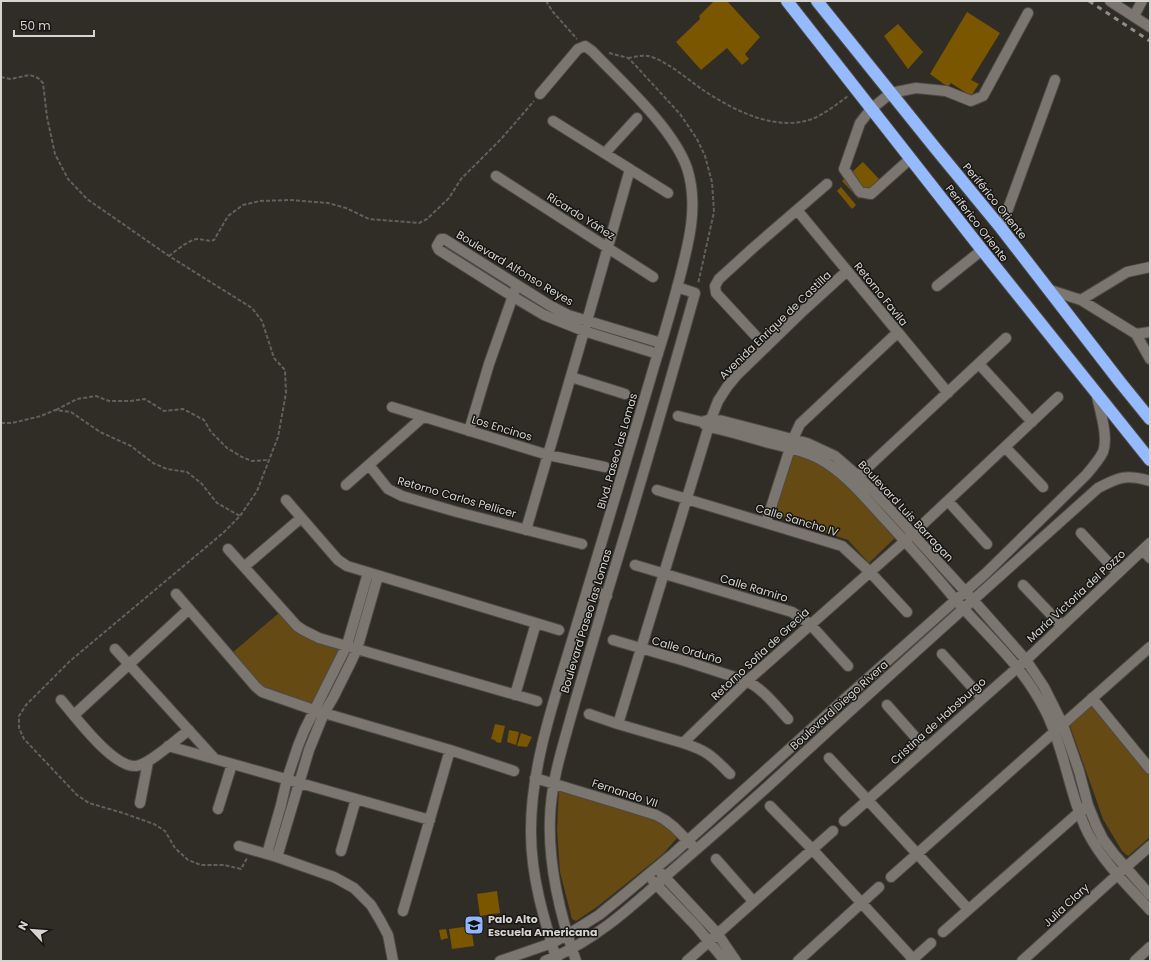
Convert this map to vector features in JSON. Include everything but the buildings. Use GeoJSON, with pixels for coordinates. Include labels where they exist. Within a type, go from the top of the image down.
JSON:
{"type":"FeatureCollection","features":[{"type":"Feature","properties":{"kind":"highway","name":"Periferico Oriente"},"geometry":{"type":"LineString","coordinates":[[787,1],[910,159],[1150,460]]}},
{"type":"Feature","properties":{"kind":"highway","name":"Periférico Oriente"},"geometry":{"type":"LineString","coordinates":[[817,1],[1001,228],[1120,382],[1150,418]]}},
{"type":"Feature","properties":{"kind":"street"},"geometry":{"type":"LineString","coordinates":[[1110,1],[1150,26]]}},
{"type":"Feature","properties":{"kind":"street"},"geometry":{"type":"LineString","coordinates":[[1134,16],[1142,1]]}},
{"type":"Feature","properties":{"kind":"street"},"geometry":{"type":"LineString","coordinates":[[910,159],[870,194],[860,192],[844,169],[860,123],[871,109],[891,93],[916,88],[946,91],[971,101],[983,96],[1028,13]]}},
{"type":"Feature","properties":{"kind":"street"},"geometry":{"type":"LineString","coordinates":[[540,94],[578,49],[585,46]]}},
{"type":"Feature","properties":{"kind":"street","name":"Blvd. Paseo las Lomas"},"geometry":{"type":"LineString","coordinates":[[557,959],[541,906],[534,874],[531,834],[532,802],[535,778],[557,694],[677,287],[693,218],[692,190],[687,168],[677,148],[662,127],[627,87],[592,51],[585,46]]}},
{"type":"Feature","properties":{"kind":"street"},"geometry":{"type":"LineString","coordinates":[[1001,228],[1056,80]]}},
{"type":"Feature","properties":{"kind":"street"},"geometry":{"type":"LineString","coordinates":[[605,152],[637,118]]}},
{"type":"Feature","properties":{"kind":"street"},"geometry":{"type":"LineString","coordinates":[[553,121],[605,152],[668,193]]}},
{"type":"Feature","properties":{"kind":"street","name":"Retorno Carlos Pellicer"},"geometry":{"type":"LineString","coordinates":[[526,530],[630,169]]}},
{"type":"Feature","properties":{"kind":"street","name":"Ricardo Yáñez"},"geometry":{"type":"LineString","coordinates":[[496,176],[653,277]]}},
{"type":"Feature","properties":{"kind":"street"},"geometry":{"type":"LineString","coordinates":[[766,346],[716,293],[715,286],[719,279],[753,248],[827,184]]}},
{"type":"Feature","properties":{"kind":"street","name":"Retorno Favila"},"geometry":{"type":"LineString","coordinates":[[797,210],[948,393]]}},
{"type":"Feature","properties":{"kind":"street","name":"Boulevard Alfonso Reyes"},"geometry":{"type":"LineString","coordinates":[[606,332],[584,331],[544,315],[439,250],[437,246],[441,239],[444,239],[549,305],[568,315],[587,321],[606,332],[633,340],[661,343]]}},
{"type":"Feature","properties":{"kind":"street"},"geometry":{"type":"LineString","coordinates":[[937,286],[982,250]]}},
{"type":"Feature","properties":{"kind":"street"},"geometry":{"type":"LineString","coordinates":[[1081,300],[1126,272],[1150,267]]}},
{"type":"Feature","properties":{"kind":"street","name":"Avenida Enrique de Castilla"},"geometry":{"type":"LineString","coordinates":[[707,423],[727,386],[766,346],[848,271]]}},
{"type":"Feature","properties":{"kind":"street"},"geometry":{"type":"LineString","coordinates":[[469,431],[489,364],[517,285]]}},
{"type":"Feature","properties":{"kind":"street","name":"Boulevard Paseo las Lomas"},"geometry":{"type":"LineString","coordinates":[[576,961],[558,903],[553,873],[550,848],[550,818],[554,784],[559,756],[695,293],[677,287]]}},
{"type":"Feature","properties":{"kind":"street"},"geometry":{"type":"LineString","coordinates":[[1050,290],[1081,300],[1136,334],[1150,359]]}},
{"type":"Feature","properties":{"kind":"street"},"geometry":{"type":"LineString","coordinates":[[1136,334],[1150,332]]}},
{"type":"Feature","properties":{"kind":"street"},"geometry":{"type":"LineString","coordinates":[[766,523],[792,443],[800,424],[897,333]]}},
{"type":"Feature","properties":{"kind":"street"},"geometry":{"type":"LineString","coordinates":[[850,483],[1006,338]]}},
{"type":"Feature","properties":{"kind":"street","name":"Boulevard Alfonso Reyes"},"geometry":{"type":"LineString","coordinates":[[633,340],[658,354]]}},
{"type":"Feature","properties":{"kind":"street"},"geometry":{"type":"LineString","coordinates":[[979,364],[1032,422]]}},
{"type":"Feature","properties":{"kind":"street"},"geometry":{"type":"LineString","coordinates":[[571,377],[625,394]]}},
{"type":"Feature","properties":{"kind":"street","name":"Boulevard Diego Rivera"},"geometry":{"type":"LineString","coordinates":[[500,961],[552,943],[599,915],[688,841],[815,725],[965,592],[1086,475],[1103,451],[1105,438],[1096,392]]}},
{"type":"Feature","properties":{"kind":"street","name":"Retorno Sofia de Grecia"},"geometry":{"type":"LineString","coordinates":[[683,742],[747,681],[948,501],[1058,397]]}},
{"type":"Feature","properties":{"kind":"street","name":"Los Encinos"},"geometry":{"type":"LineString","coordinates":[[392,407],[548,455],[605,467]]}},
{"type":"Feature","properties":{"kind":"street"},"geometry":{"type":"LineString","coordinates":[[346,485],[423,416]]}},
{"type":"Feature","properties":{"kind":"street"},"geometry":{"type":"LineString","coordinates":[[618,724],[664,574],[707,423],[678,416]]}},
{"type":"Feature","properties":{"kind":"street","name":"Boulevard Luis Barragan"},"geometry":{"type":"LineString","coordinates":[[707,423],[723,421],[792,443],[807,443],[835,456],[858,476],[908,537],[924,554],[946,571],[974,601],[1011,643],[1022,663]]}},
{"type":"Feature","properties":{"kind":"street"},"geometry":{"type":"LineString","coordinates":[[792,443],[830,466],[908,537]]}},
{"type":"Feature","properties":{"kind":"street"},"geometry":{"type":"LineString","coordinates":[[1005,447],[1043,487]]}},
{"type":"Feature","properties":{"kind":"street","name":"Retorno Carlos Pellicer"},"geometry":{"type":"LineString","coordinates":[[369,465],[388,489],[394,493],[456,512],[582,544]]}},
{"type":"Feature","properties":{"kind":"street"},"geometry":{"type":"LineString","coordinates":[[1086,475],[1098,488]]}},
{"type":"Feature","properties":{"kind":"street","name":"Boulevard Diego Rivera"},"geometry":{"type":"LineString","coordinates":[[545,961],[557,959],[612,923],[657,885],[1098,488],[1116,479],[1128,477],[1150,481]]}},
{"type":"Feature","properties":{"kind":"street","name":"Calle Sancho IV"},"geometry":{"type":"LineString","coordinates":[[657,490],[842,546],[870,572],[907,612]]}},
{"type":"Feature","properties":{"kind":"street"},"geometry":{"type":"LineString","coordinates":[[286,500],[342,564],[559,630]]}},
{"type":"Feature","properties":{"kind":"street"},"geometry":{"type":"LineString","coordinates":[[948,501],[987,544]]}},
{"type":"Feature","properties":{"kind":"street"},"geometry":{"type":"LineString","coordinates":[[244,567],[301,518]]}},
{"type":"Feature","properties":{"kind":"street"},"geometry":{"type":"LineString","coordinates":[[1081,533],[1118,574]]}},
{"type":"Feature","properties":{"kind":"street","name":"María Victoria del Pozzo"},"geometry":{"type":"LineString","coordinates":[[1022,663],[1146,546],[1150,558]]}},
{"type":"Feature","properties":{"kind":"street"},"geometry":{"type":"LineString","coordinates":[[228,549],[297,626],[319,638],[537,701]]}},
{"type":"Feature","properties":{"kind":"street"},"geometry":{"type":"LineString","coordinates":[[924,554],[938,578],[956,600],[1003,650],[1022,663],[1044,688],[1063,725],[1078,771],[1088,832],[1096,848],[1117,874],[1150,910]]}},
{"type":"Feature","properties":{"kind":"street","name":"Calle Ramiro"},"geometry":{"type":"LineString","coordinates":[[635,565],[792,612],[810,624],[848,666]]}},
{"type":"Feature","properties":{"kind":"street"},"geometry":{"type":"LineString","coordinates":[[938,578],[946,571]]}},
{"type":"Feature","properties":{"kind":"street"},"geometry":{"type":"LineString","coordinates":[[277,857],[283,836],[287,779],[304,731],[347,645],[373,574]]}},
{"type":"Feature","properties":{"kind":"street"},"geometry":{"type":"LineString","coordinates":[[266,854],[273,833],[298,782],[308,750],[324,713],[342,681],[357,649],[373,574]]}},
{"type":"Feature","properties":{"kind":"street"},"geometry":{"type":"LineString","coordinates":[[1023,585],[1062,626]]}},
{"type":"Feature","properties":{"kind":"street"},"geometry":{"type":"LineString","coordinates":[[588,589],[607,596]]}},
{"type":"Feature","properties":{"kind":"street"},"geometry":{"type":"LineString","coordinates":[[176,594],[256,687],[262,692],[314,710],[450,750],[514,771]]}},
{"type":"Feature","properties":{"kind":"street"},"geometry":{"type":"LineString","coordinates":[[74,714],[188,608]]}},
{"type":"Feature","properties":{"kind":"street"},"geometry":{"type":"LineString","coordinates":[[984,629],[992,622]]}},
{"type":"Feature","properties":{"kind":"street"},"geometry":{"type":"LineString","coordinates":[[515,694],[536,623]]}},
{"type":"Feature","properties":{"kind":"street","name":"Calle Orduño"},"geometry":{"type":"LineString","coordinates":[[612,640],[754,684],[788,719]]}},
{"type":"Feature","properties":{"kind":"street"},"geometry":{"type":"LineString","coordinates":[[1003,650],[1011,643]]}},
{"type":"Feature","properties":{"kind":"street"},"geometry":{"type":"LineString","coordinates":[[115,649],[215,759]]}},
{"type":"Feature","properties":{"kind":"street"},"geometry":{"type":"LineString","coordinates":[[891,877],[982,795],[1055,733],[1092,698],[1150,649]]}},
{"type":"Feature","properties":{"kind":"street"},"geometry":{"type":"LineString","coordinates":[[942,654],[982,698]]}},
{"type":"Feature","properties":{"kind":"street"},"geometry":{"type":"LineString","coordinates":[[1022,663],[1047,714],[1084,808],[1096,825],[1103,839],[1150,895]]}},
{"type":"Feature","properties":{"kind":"street","name":"Cristina de Habsburgo"},"geometry":{"type":"LineString","coordinates":[[844,821],[1022,663]]}},
{"type":"Feature","properties":{"kind":"street"},"geometry":{"type":"LineString","coordinates":[[1092,698],[1150,769]]}},
{"type":"Feature","properties":{"kind":"street"},"geometry":{"type":"LineString","coordinates":[[61,700],[96,741],[124,764],[136,766],[148,762],[189,730]]}},
{"type":"Feature","properties":{"kind":"street"},"geometry":{"type":"LineString","coordinates":[[886,705],[925,748]]}},
{"type":"Feature","properties":{"kind":"street"},"geometry":{"type":"LineString","coordinates":[[589,714],[618,724],[683,742],[701,749],[708,753],[730,774]]}},
{"type":"Feature","properties":{"kind":"street"},"geometry":{"type":"LineString","coordinates":[[815,725],[824,736]]}},
{"type":"Feature","properties":{"kind":"street"},"geometry":{"type":"LineString","coordinates":[[168,746],[430,820]]}},
{"type":"Feature","properties":{"kind":"street"},"geometry":{"type":"LineString","coordinates":[[403,911],[450,750]]}},
{"type":"Feature","properties":{"kind":"street"},"geometry":{"type":"LineString","coordinates":[[829,758],[968,909]]}},
{"type":"Feature","properties":{"kind":"street"},"geometry":{"type":"LineString","coordinates":[[140,803],[148,762]]}},
{"type":"Feature","properties":{"kind":"street"},"geometry":{"type":"LineString","coordinates":[[218,809],[232,764]]}},
{"type":"Feature","properties":{"kind":"street","name":"Fernando VII"},"geometry":{"type":"LineString","coordinates":[[535,778],[656,815],[665,820],[697,850]]}},
{"type":"Feature","properties":{"kind":"street"},"geometry":{"type":"LineString","coordinates":[[342,851],[356,799]]}},
{"type":"Feature","properties":{"kind":"street"},"geometry":{"type":"LineString","coordinates":[[770,806],[862,903],[912,960],[931,943]]}},
{"type":"Feature","properties":{"kind":"street"},"geometry":{"type":"LineString","coordinates":[[943,932],[1084,808]]}},
{"type":"Feature","properties":{"kind":"street"},"geometry":{"type":"LineString","coordinates":[[687,961],[832,831]]}},
{"type":"Feature","properties":{"kind":"street"},"geometry":{"type":"LineString","coordinates":[[273,833],[283,836]]}},
{"type":"Feature","properties":{"kind":"street"},"geometry":{"type":"LineString","coordinates":[[239,846],[277,857],[334,878],[354,888],[371,904],[380,920],[388,935],[393,961]]}},
{"type":"Feature","properties":{"kind":"street","name":"Julia Clary"},"geometry":{"type":"LineString","coordinates":[[1022,961],[1117,874],[1150,846]]}},
{"type":"Feature","properties":{"kind":"street"},"geometry":{"type":"LineString","coordinates":[[716,859],[753,901]]}},
{"type":"Feature","properties":{"kind":"street"},"geometry":{"type":"LineString","coordinates":[[657,868],[717,934],[736,961]]}},
{"type":"Feature","properties":{"kind":"street"},"geometry":{"type":"LineString","coordinates":[[648,875],[709,941],[725,961]]}},
{"type":"Feature","properties":{"kind":"street"},"geometry":{"type":"LineString","coordinates":[[798,961],[879,887]]}},
{"type":"Feature","properties":{"kind":"street"},"geometry":{"type":"LineString","coordinates":[[1136,961],[1150,947]]}},
{"type":"Feature","properties":{"kind":"path"},"geometry":{"type":"LineString","coordinates":[[546,1],[573,36],[585,46]]}},
{"type":"Feature","properties":{"kind":"path"},"geometry":{"type":"LineString","coordinates":[[628,58],[642,55],[651,57],[687,77],[724,103],[750,115],[773,122],[792,123],[812,119],[828,110],[856,90]]}},
{"type":"Feature","properties":{"kind":"path"},"geometry":{"type":"LineString","coordinates":[[1,77],[10,80],[30,75],[38,78],[43,83],[46,117],[55,154],[68,179],[87,200],[169,256],[252,308],[262,320],[274,358],[285,370],[286,394],[278,437],[257,491],[240,516],[223,533],[70,662],[26,705],[19,716],[19,728],[24,739],[77,795],[89,803],[154,824],[165,831],[175,848],[188,860],[201,865],[224,865],[241,869],[251,850]]}},
{"type":"Feature","properties":{"kind":"path"},"geometry":{"type":"LineString","coordinates":[[169,256],[189,242],[201,239],[210,241],[214,240],[228,216],[243,205],[260,201],[290,200],[328,203],[346,208],[369,218],[419,223],[427,219],[449,198],[461,179],[502,138],[540,94]]}},
{"type":"Feature","properties":{"kind":"path"},"geometry":{"type":"LineString","coordinates":[[1,424],[41,416],[77,399],[96,396],[109,401],[130,402],[145,400],[164,411],[183,408],[204,420],[211,432],[227,448],[252,461],[269,460]]}},
{"type":"Feature","properties":{"kind":"path"},"geometry":{"type":"LineString","coordinates":[[55,410],[71,412],[100,432],[131,446],[153,463],[167,469],[187,472],[201,483],[217,503],[240,516]]}},
{"type":"Feature","properties":{"kind":"shaded area"},"geometry":{"type":"Polygon","coordinates":[[[793,451],[816,458],[855,492],[896,537],[869,563],[848,540],[774,515],[793,451]]]}},
{"type":"Feature","properties":{"kind":"shaded area"},"geometry":{"type":"Polygon","coordinates":[[[279,613],[298,634],[336,644],[339,649],[330,670],[312,703],[303,702],[263,689],[232,653],[279,613]]]}},
{"type":"Feature","properties":{"kind":"shaded area"},"geometry":{"type":"Polygon","coordinates":[[[1093,702],[1150,774],[1150,837],[1128,856],[1122,851],[1103,819],[1069,723],[1093,702]]]}},
{"type":"Feature","properties":{"kind":"shaded area"},"geometry":{"type":"Polygon","coordinates":[[[559,788],[661,820],[677,838],[663,854],[597,907],[576,921],[572,919],[560,872],[557,829],[559,788]]]}},
{"type":"Feature","properties":{"kind":"railway"},"geometry":{"type":"LineString","coordinates":[[1089,1],[1150,41]]}},
{"type":"Feature","properties":{"kind":"place","name":"Palo Alto Escuela Americana"},"geometry":{"type":"Point","coordinates":[474,925]}}]}
